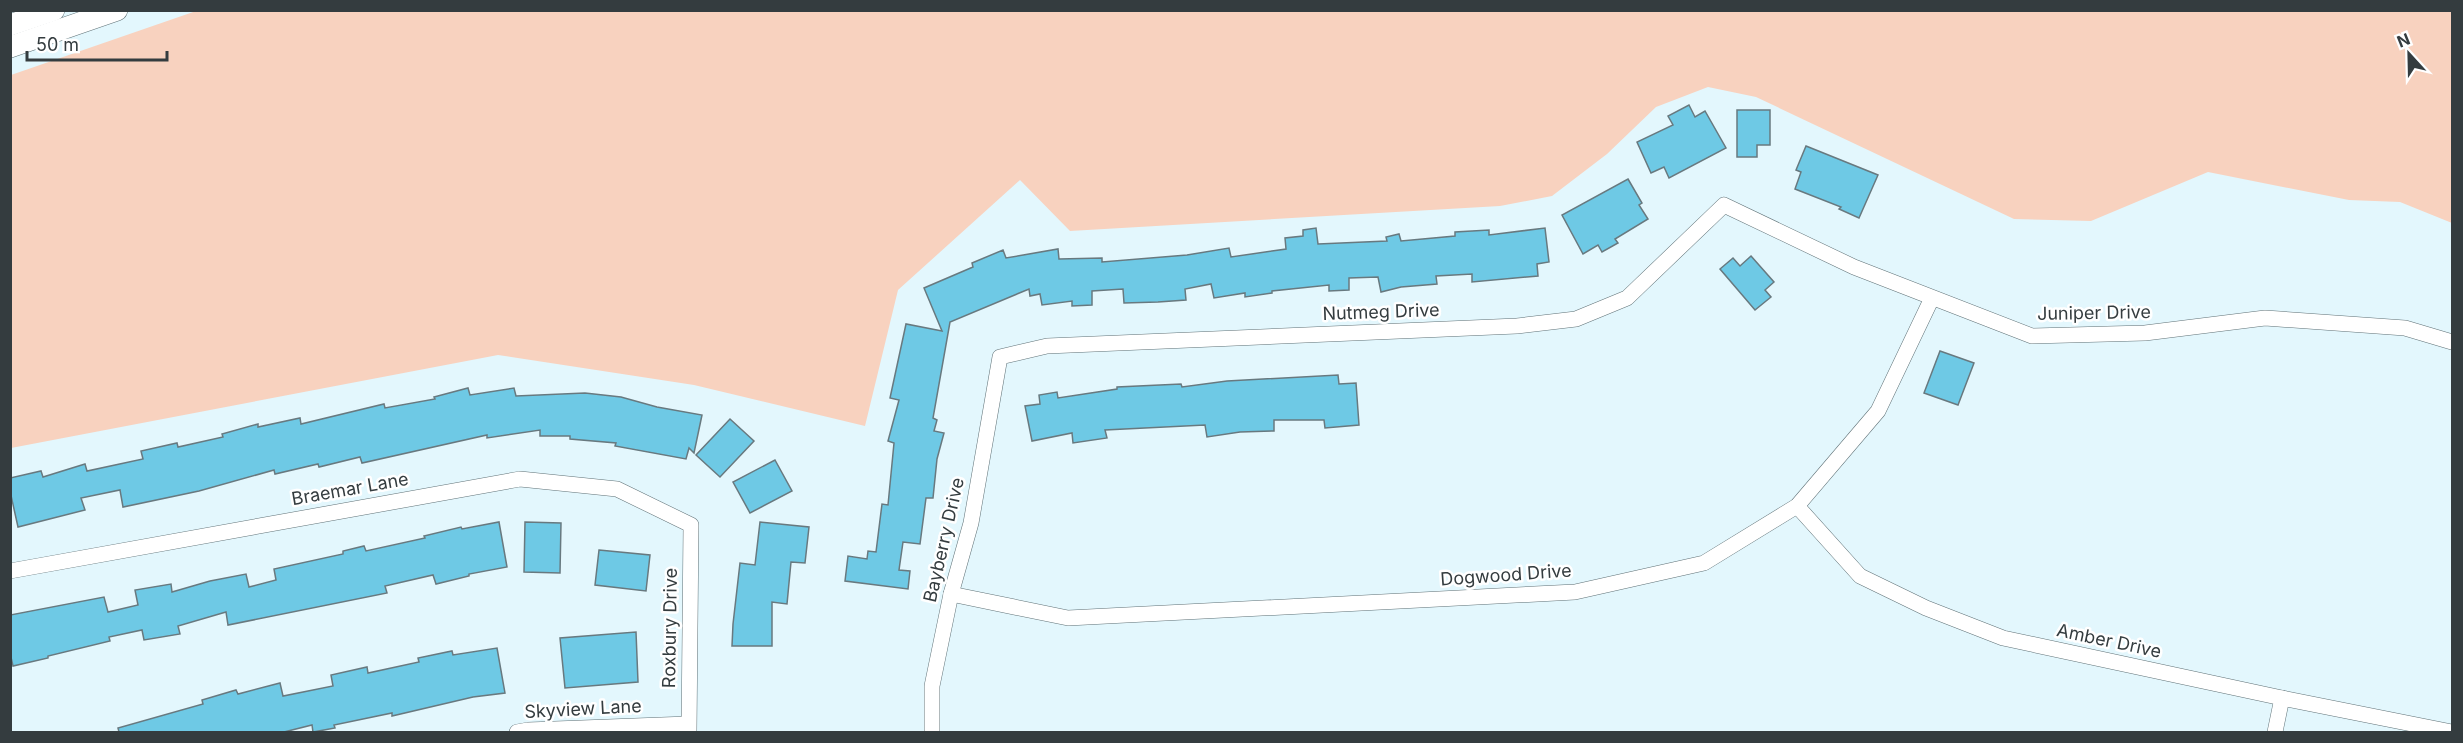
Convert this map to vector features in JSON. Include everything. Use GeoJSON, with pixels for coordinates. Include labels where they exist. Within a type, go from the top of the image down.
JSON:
{"type":"FeatureCollection","features":[{"type":"Feature","properties":{"kind":"street"},"geometry":{"type":"LineString","coordinates":[[10,25],[54,10]]}},
{"type":"Feature","properties":{"kind":"street"},"geometry":{"type":"LineString","coordinates":[[10,47],[117,10]]}},
{"type":"Feature","properties":{"kind":"street","name":"Juniper Drive"},"geometry":{"type":"LineString","coordinates":[[1724,205],[1854,267],[2032,336],[2145,333],[2265,318],[2405,328],[2452,342]]}},
{"type":"Feature","properties":{"kind":"street","name":"Nutmeg Drive"},"geometry":{"type":"LineString","coordinates":[[1000,357],[1047,346],[1517,326],[1576,319],[1627,298],[1724,205]]}},
{"type":"Feature","properties":{"kind":"street","name":"Dogwood Drive"},"geometry":{"type":"LineString","coordinates":[[951,594],[1068,618],[1575,592],[1704,563],[1797,506],[1878,411],[1932,298]]}},
{"type":"Feature","properties":{"kind":"street","name":"Bayberry Drive"},"geometry":{"type":"LineString","coordinates":[[932,732],[932,686],[951,594],[971,523],[1000,357]]}},
{"type":"Feature","properties":{"kind":"street","name":"Braemar Lane"},"geometry":{"type":"LineString","coordinates":[[10,571],[519,479],[617,489],[691,525]]}},
{"type":"Feature","properties":{"kind":"street","name":"Amber Drive"},"geometry":{"type":"LineString","coordinates":[[1797,506],[1860,576],[1926,609],[2003,638],[2452,732]]}},
{"type":"Feature","properties":{"kind":"street","name":"Roxbury Drive"},"geometry":{"type":"LineString","coordinates":[[689,728],[691,525]]}},
{"type":"Feature","properties":{"kind":"street"},"geometry":{"type":"LineString","coordinates":[[2276,732],[2282,698]]}},
{"type":"Feature","properties":{"kind":"street","name":"Skyview Lane"},"geometry":{"type":"LineString","coordinates":[[517,732],[689,728]]}},
{"type":"Feature","properties":{"kind":"shaded area"},"geometry":{"type":"Polygon","coordinates":[[[199,10],[2452,11],[2452,223],[2400,202],[2349,200],[2208,172],[2091,221],[2014,219],[1756,97],[1708,87],[1656,107],[1607,154],[1552,196],[1500,206],[1070,231],[1020,180],[898,290],[865,426],[694,385],[498,355],[11,448],[11,75],[199,10]]]}},
{"type":"Feature","properties":{"kind":"building"},"geometry":{"type":"Polygon","coordinates":[[[1689,105],[1695,117],[1705,111],[1726,148],[1669,178],[1664,167],[1651,173],[1637,142],[1673,125],[1668,116],[1689,105]]]}},
{"type":"Feature","properties":{"kind":"building"},"geometry":{"type":"Polygon","coordinates":[[[1737,110],[1770,110],[1770,145],[1757,145],[1757,157],[1737,157],[1737,110]]]}},
{"type":"Feature","properties":{"kind":"building"},"geometry":{"type":"Polygon","coordinates":[[[1806,146],[1878,175],[1859,218],[1839,209],[1841,207],[1795,189],[1801,172],[1796,170],[1806,146]]]}},
{"type":"Feature","properties":{"kind":"building"},"geometry":{"type":"Polygon","coordinates":[[[1628,179],[1648,219],[1615,239],[1618,243],[1602,252],[1598,245],[1583,254],[1562,215],[1628,179]]]}},
{"type":"Feature","properties":{"kind":"building"},"geometry":{"type":"Polygon","coordinates":[[[1316,228],[1318,244],[1387,241],[1386,237],[1399,234],[1401,241],[1455,236],[1455,232],[1489,230],[1489,235],[1545,228],[1549,262],[1537,264],[1538,276],[1472,282],[1472,274],[1436,276],[1437,284],[1401,287],[1381,292],[1378,277],[1349,278],[1349,290],[1329,291],[1329,285],[1272,291],[1272,293],[1245,297],[1245,293],[1214,298],[1211,284],[1185,289],[1186,300],[1124,303],[1123,289],[1092,291],[1092,305],[1072,306],[1072,301],[1042,305],[1040,294],[1030,296],[1029,289],[950,322],[933,418],[937,420],[934,431],[944,433],[937,459],[933,498],[926,498],[920,544],[903,542],[899,570],[910,571],[908,589],[845,581],[848,556],[867,559],[868,551],[876,552],[882,504],[888,505],[894,443],[888,441],[899,400],[890,398],[906,324],[942,331],[924,288],[973,267],[972,263],[1003,250],[1006,258],[1058,249],[1059,259],[1102,258],[1102,262],[1187,255],[1229,248],[1231,257],[1286,249],[1285,238],[1303,236],[1303,230],[1316,228]]]}},
{"type":"Feature","properties":{"kind":"building"},"geometry":{"type":"Polygon","coordinates":[[[1751,256],[1774,282],[1765,290],[1771,297],[1755,310],[1720,269],[1733,258],[1740,266],[1751,256]]]}},
{"type":"Feature","properties":{"kind":"building"},"geometry":{"type":"Polygon","coordinates":[[[1940,351],[1974,363],[1958,405],[1924,393],[1940,351]]]}},
{"type":"Feature","properties":{"kind":"building"},"geometry":{"type":"Polygon","coordinates":[[[1338,375],[1339,384],[1356,383],[1359,425],[1325,428],[1324,420],[1274,420],[1274,431],[1240,432],[1207,437],[1205,425],[1105,430],[1107,438],[1073,443],[1072,433],[1032,441],[1025,406],[1040,404],[1039,395],[1057,392],[1058,398],[1117,389],[1117,387],[1181,384],[1182,387],[1227,381],[1338,375]]]}},
{"type":"Feature","properties":{"kind":"building"},"geometry":{"type":"Polygon","coordinates":[[[468,388],[470,395],[514,388],[516,396],[585,393],[621,397],[657,407],[702,415],[694,453],[689,448],[686,459],[615,446],[616,443],[570,439],[570,436],[540,436],[540,430],[487,438],[487,435],[362,463],[360,457],[275,474],[274,470],[199,491],[123,507],[120,490],[81,498],[85,510],[18,527],[10,491],[10,478],[41,471],[43,477],[85,464],[87,471],[143,459],[141,451],[177,443],[178,447],[223,437],[222,434],[258,424],[258,427],[300,418],[301,424],[384,404],[385,408],[435,399],[434,397],[468,388]]]}},
{"type":"Feature","properties":{"kind":"building"},"geometry":{"type":"Polygon","coordinates":[[[730,419],[754,441],[720,477],[696,455],[730,419]]]}},
{"type":"Feature","properties":{"kind":"building"},"geometry":{"type":"Polygon","coordinates":[[[775,460],[792,491],[750,513],[733,482],[775,460]]]}},
{"type":"Feature","properties":{"kind":"building"},"geometry":{"type":"Polygon","coordinates":[[[499,522],[507,567],[469,574],[469,576],[436,584],[433,575],[385,586],[387,593],[228,625],[226,612],[178,626],[180,634],[144,640],[142,630],[109,637],[110,641],[13,666],[10,653],[10,615],[104,597],[108,612],[138,605],[135,590],[171,584],[172,592],[246,574],[249,587],[276,580],[274,569],[343,554],[343,551],[364,546],[366,551],[425,538],[424,536],[461,527],[462,529],[499,522]]]}},
{"type":"Feature","properties":{"kind":"building"},"geometry":{"type":"Polygon","coordinates":[[[525,522],[561,523],[560,573],[524,572],[525,522]]]}},
{"type":"Feature","properties":{"kind":"building"},"geometry":{"type":"Polygon","coordinates":[[[760,522],[809,527],[805,563],[791,562],[787,604],[772,602],[772,646],[732,646],[740,563],[755,565],[760,522]]]}},
{"type":"Feature","properties":{"kind":"building"},"geometry":{"type":"Polygon","coordinates":[[[599,550],[650,555],[646,591],[595,585],[599,550]]]}},
{"type":"Feature","properties":{"kind":"building"},"geometry":{"type":"Polygon","coordinates":[[[636,632],[638,682],[565,688],[560,638],[636,632]]]}},
{"type":"Feature","properties":{"kind":"building"},"geometry":{"type":"Polygon","coordinates":[[[497,648],[505,693],[473,697],[392,716],[392,713],[334,725],[335,728],[313,732],[312,725],[284,732],[119,732],[118,728],[203,704],[202,700],[236,690],[238,694],[280,683],[283,696],[333,686],[331,675],[367,667],[368,673],[419,662],[418,658],[452,651],[453,655],[497,648]]]}}]}
